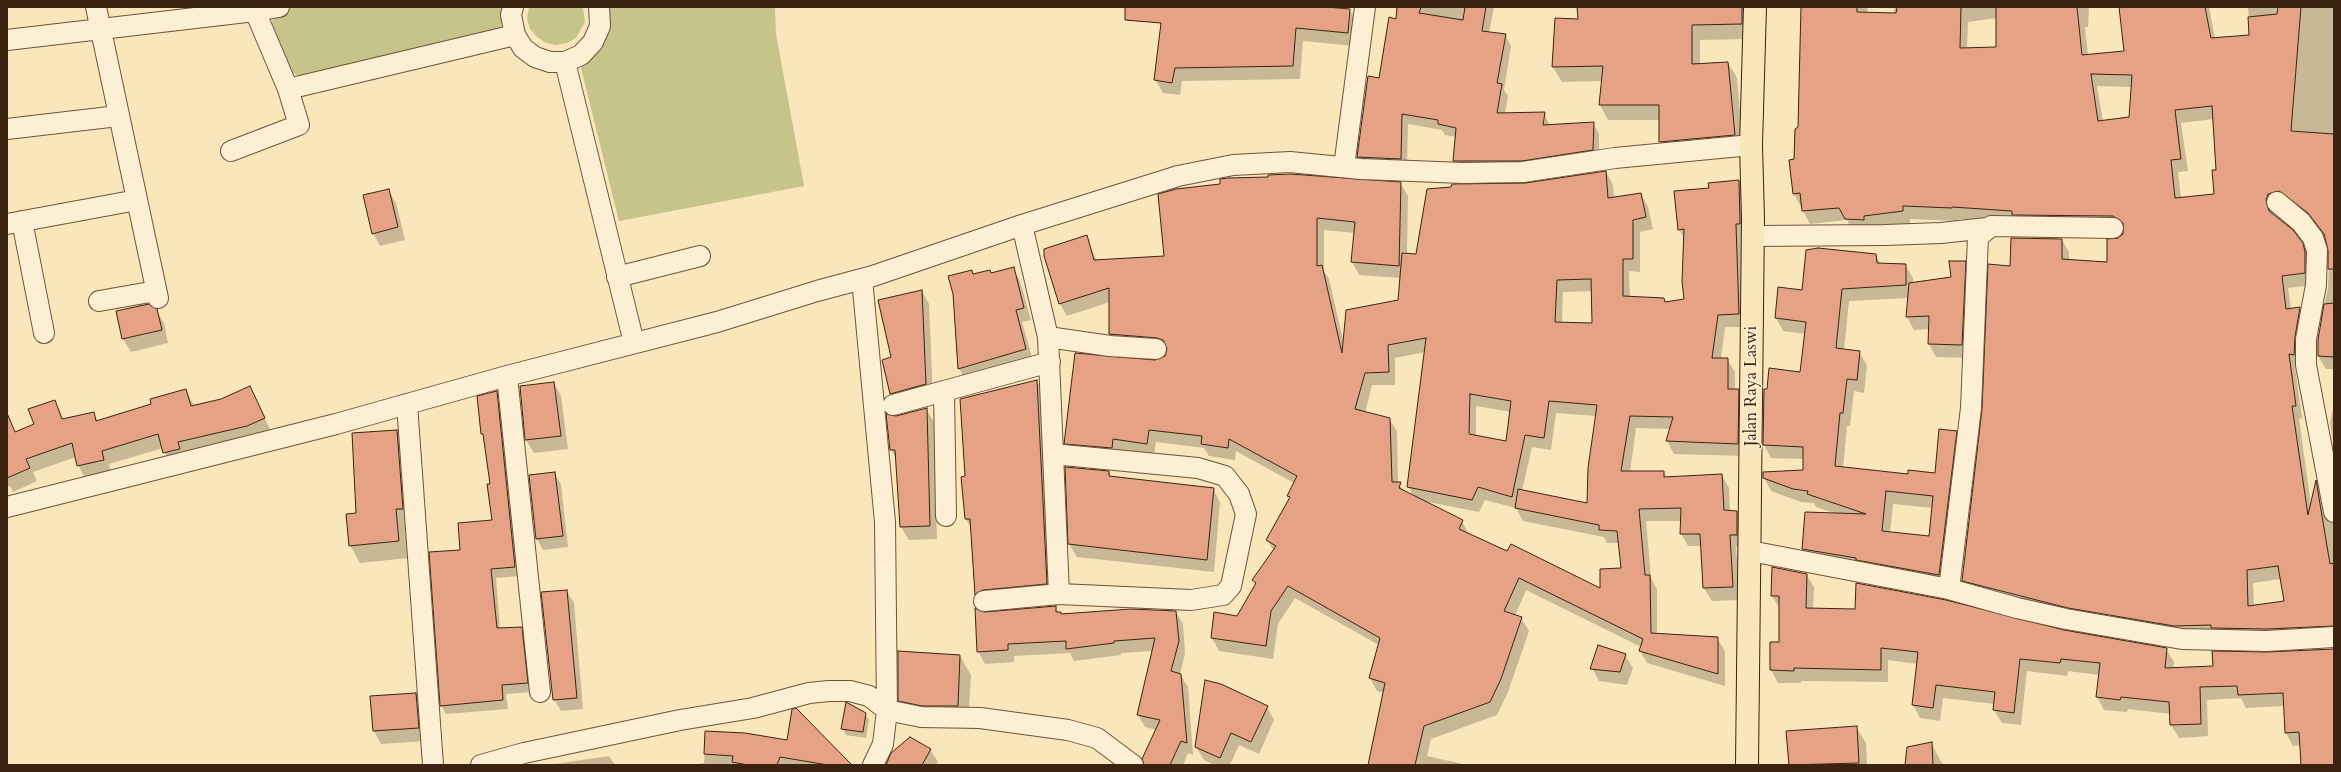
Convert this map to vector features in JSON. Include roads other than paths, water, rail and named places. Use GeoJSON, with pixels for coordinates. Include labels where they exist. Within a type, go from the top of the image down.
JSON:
{"type":"FeatureCollection","features":[{"type":"Feature","properties":{"kind":"main road","name":"Jalan Raya Laswi"},"geometry":{"type":"LineString","coordinates":[[1747,765],[1753,236],[1752,144],[1755,7]]}},
{"type":"Feature","properties":{"kind":"street"},"geometry":{"type":"LineString","coordinates":[[96,7],[157,295],[99,301]]}},
{"type":"Feature","properties":{"kind":"street"},"geometry":{"type":"LineString","coordinates":[[8,36],[101,29],[193,13],[255,11],[279,7]]}},
{"type":"Feature","properties":{"kind":"street"},"geometry":{"type":"LineString","coordinates":[[513,7],[511,15],[515,35],[523,48],[535,57],[550,62],[565,62],[581,55],[593,42],[600,26],[599,7]]}},
{"type":"Feature","properties":{"kind":"street"},"geometry":{"type":"LineString","coordinates":[[1344,167],[1365,7]]}},
{"type":"Feature","properties":{"kind":"street"},"geometry":{"type":"LineString","coordinates":[[231,151],[299,125],[288,89],[255,11]]}},
{"type":"Feature","properties":{"kind":"street"},"geometry":{"type":"LineString","coordinates":[[288,89],[515,35]]}},
{"type":"Feature","properties":{"kind":"street"},"geometry":{"type":"LineString","coordinates":[[565,62],[634,343]]}},
{"type":"Feature","properties":{"kind":"street"},"geometry":{"type":"LineString","coordinates":[[7,129],[118,116]]}},
{"type":"Feature","properties":{"kind":"street"},"geometry":{"type":"LineString","coordinates":[[7,507],[408,404],[507,376],[717,322],[862,279],[1022,225],[1178,176],[1234,165],[1290,162],[1344,167],[1463,173],[1523,172],[1615,158],[1752,144]]}},
{"type":"Feature","properties":{"kind":"street"},"geometry":{"type":"LineString","coordinates":[[44,333],[14,222],[137,200]]}},
{"type":"Feature","properties":{"kind":"street"},"geometry":{"type":"LineString","coordinates":[[2278,202],[2301,222],[2313,238],[2317,250],[2316,284],[2306,340],[2306,365],[2334,512]]}},
{"type":"Feature","properties":{"kind":"street"},"geometry":{"type":"LineString","coordinates":[[1022,225],[1048,337],[1060,594]]}},
{"type":"Feature","properties":{"kind":"street"},"geometry":{"type":"LineString","coordinates":[[1753,236],[1885,236],[1941,233],[1987,228],[2113,228]]}},
{"type":"Feature","properties":{"kind":"street"},"geometry":{"type":"LineString","coordinates":[[1949,588],[1971,408],[1977,242],[1978,237],[1987,228]]}},
{"type":"Feature","properties":{"kind":"street"},"geometry":{"type":"LineString","coordinates":[[617,277],[700,256]]}},
{"type":"Feature","properties":{"kind":"street"},"geometry":{"type":"LineString","coordinates":[[862,279],[885,522],[887,710],[883,744],[873,765]]}},
{"type":"Feature","properties":{"kind":"street"},"geometry":{"type":"LineString","coordinates":[[1048,337],[1110,346],[1156,349]]}},
{"type":"Feature","properties":{"kind":"street"},"geometry":{"type":"LineString","coordinates":[[893,405],[1050,362]]}},
{"type":"Feature","properties":{"kind":"street"},"geometry":{"type":"LineString","coordinates":[[507,376],[540,692]]}},
{"type":"Feature","properties":{"kind":"street"},"geometry":{"type":"LineString","coordinates":[[944,392],[946,516]]}},
{"type":"Feature","properties":{"kind":"street"},"geometry":{"type":"LineString","coordinates":[[408,404],[432,765]]}},
{"type":"Feature","properties":{"kind":"street"},"geometry":{"type":"LineString","coordinates":[[984,601],[1060,594],[1191,600],[1223,595],[1232,586],[1246,514],[1239,494],[1225,476],[1198,468],[1053,454]]}},
{"type":"Feature","properties":{"kind":"street"},"geometry":{"type":"LineString","coordinates":[[1750,551],[1949,588],[2017,608],[2066,619],[2182,639],[2267,641],[2334,637]]}},
{"type":"Feature","properties":{"kind":"street"},"geometry":{"type":"LineString","coordinates":[[481,765],[524,753],[680,720],[753,708],[809,693],[850,691],[869,696],[887,710],[921,717],[980,718],[1068,730],[1097,738],[1133,765]]}}]}
